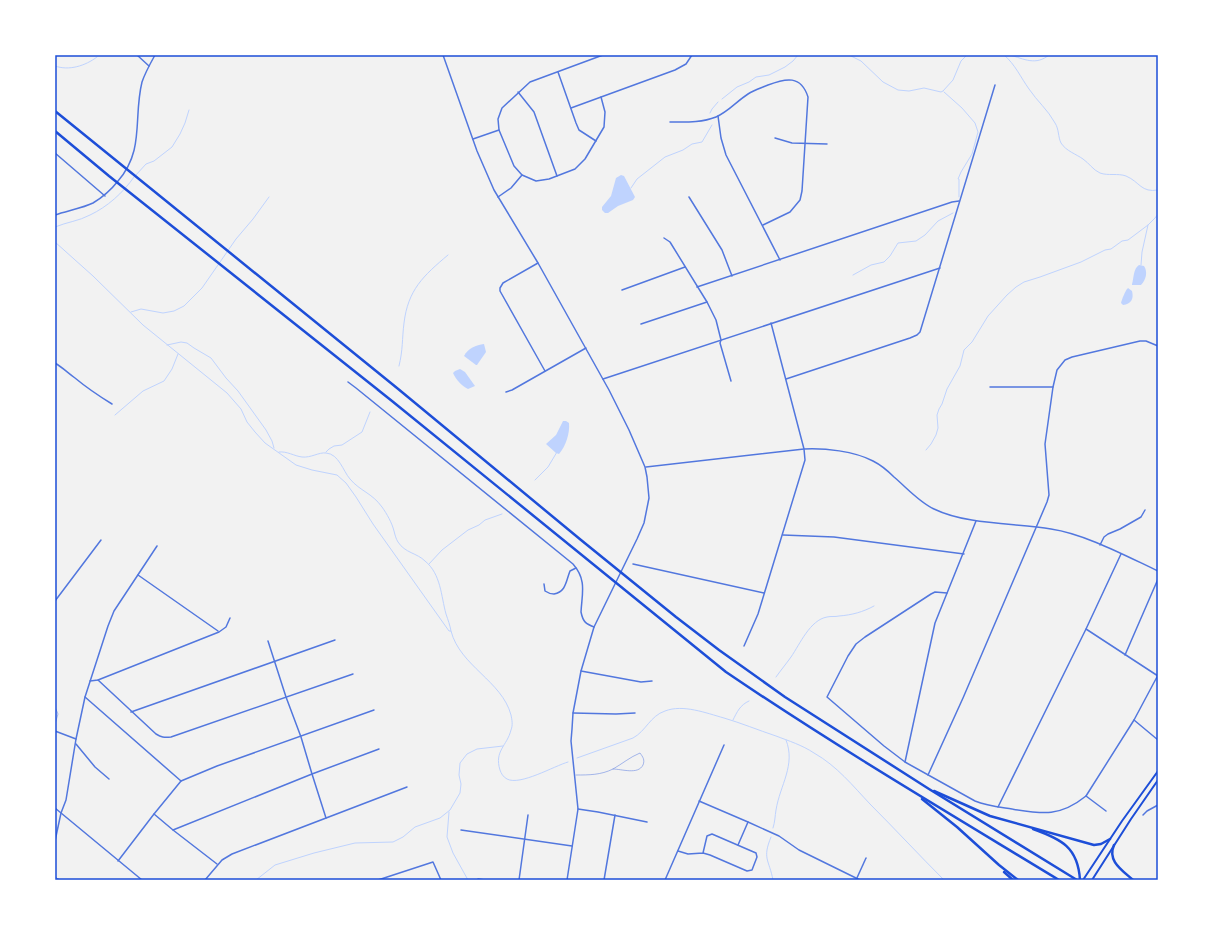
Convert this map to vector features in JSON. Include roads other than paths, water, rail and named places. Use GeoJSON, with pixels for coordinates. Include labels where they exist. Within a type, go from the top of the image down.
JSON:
{"type":"FeatureCollection","features":[{"type":"Feature","properties":{"kind":"highway"},"geometry":{"type":"LineString","coordinates":[[55,111],[397,388],[581,540],[706,640],[785,697],[929,789],[1077,880]]}},
{"type":"Feature","properties":{"kind":"highway"},"geometry":{"type":"LineString","coordinates":[[55,131],[109,176],[417,421],[726,672],[914,793],[1059,880]]}},
{"type":"Feature","properties":{"kind":"highway"},"geometry":{"type":"LineString","coordinates":[[929,789],[984,814],[1052,836],[1065,845],[1072,853],[1077,862],[1082,880]]}},
{"type":"Feature","properties":{"kind":"highway"},"geometry":{"type":"LineString","coordinates":[[914,793],[953,824],[1018,880]]}},
{"type":"Feature","properties":{"kind":"highway"},"geometry":{"type":"LineString","coordinates":[[1016,824],[1095,845],[1102,844],[1110,839]]}},
{"type":"Feature","properties":{"kind":"highway"},"geometry":{"type":"LineString","coordinates":[[1114,845],[1112,854],[1113,861],[1132,880]]}},
{"type":"Feature","properties":{"kind":"highway"},"geometry":{"type":"LineString","coordinates":[[991,858],[1013,880]]}},
{"type":"Feature","properties":{"kind":"main road"},"geometry":{"type":"LineString","coordinates":[[1082,880],[1158,771]]}},
{"type":"Feature","properties":{"kind":"main road"},"geometry":{"type":"LineString","coordinates":[[1092,880],[1158,780]]}},
{"type":"Feature","properties":{"kind":"street"},"geometry":{"type":"LineString","coordinates":[[137,55],[149,66]]}},
{"type":"Feature","properties":{"kind":"street"},"geometry":{"type":"LineString","coordinates":[[55,215],[91,204],[105,196],[126,171],[131,162],[135,149],[142,84],[155,55]]}},
{"type":"Feature","properties":{"kind":"street"},"geometry":{"type":"LineString","coordinates":[[444,55],[473,139],[491,184],[603,379],[629,430],[645,467],[649,485],[648,504],[641,531],[594,627],[581,671],[573,713],[571,741],[578,809],[567,880]]}},
{"type":"Feature","properties":{"kind":"street"},"geometry":{"type":"LineString","coordinates":[[601,97],[606,112],[604,127],[585,159],[575,169],[549,179],[536,181],[522,175],[514,166],[499,130],[498,119],[502,108],[530,82],[603,55]]}},
{"type":"Feature","properties":{"kind":"street"},"geometry":{"type":"LineString","coordinates":[[571,108],[674,70],[686,64],[692,55]]}},
{"type":"Feature","properties":{"kind":"street"},"geometry":{"type":"LineString","coordinates":[[558,72],[579,130],[596,141]]}},
{"type":"Feature","properties":{"kind":"street"},"geometry":{"type":"LineString","coordinates":[[670,122],[702,121],[718,116],[756,90],[780,81],[789,79],[800,84],[805,89],[808,97],[802,191],[800,200],[790,212],[763,226]]}},
{"type":"Feature","properties":{"kind":"street"},"geometry":{"type":"LineString","coordinates":[[786,379],[917,335],[920,332],[995,85]]}},
{"type":"Feature","properties":{"kind":"street"},"geometry":{"type":"LineString","coordinates":[[518,92],[534,112],[558,176]]}},
{"type":"Feature","properties":{"kind":"street"},"geometry":{"type":"LineString","coordinates":[[718,116],[721,138],[726,155],[780,260]]}},
{"type":"Feature","properties":{"kind":"street"},"geometry":{"type":"LineString","coordinates":[[473,139],[499,130]]}},
{"type":"Feature","properties":{"kind":"street"},"geometry":{"type":"LineString","coordinates":[[775,138],[792,142],[827,144]]}},
{"type":"Feature","properties":{"kind":"street"},"geometry":{"type":"LineString","coordinates":[[55,153],[105,196]]}},
{"type":"Feature","properties":{"kind":"street"},"geometry":{"type":"LineString","coordinates":[[498,197],[511,188],[522,175]]}},
{"type":"Feature","properties":{"kind":"street"},"geometry":{"type":"LineString","coordinates":[[689,197],[722,250],[732,276]]}},
{"type":"Feature","properties":{"kind":"street"},"geometry":{"type":"LineString","coordinates":[[697,287],[952,202],[959,201]]}},
{"type":"Feature","properties":{"kind":"street"},"geometry":{"type":"LineString","coordinates":[[664,238],[670,242],[707,302],[716,320],[721,340],[720,343],[732,381]]}},
{"type":"Feature","properties":{"kind":"street"},"geometry":{"type":"LineString","coordinates":[[538,264],[503,283],[500,288],[501,295],[545,371]]}},
{"type":"Feature","properties":{"kind":"street"},"geometry":{"type":"LineString","coordinates":[[622,290],[685,268]]}},
{"type":"Feature","properties":{"kind":"street"},"geometry":{"type":"LineString","coordinates":[[603,379],[940,268]]}},
{"type":"Feature","properties":{"kind":"street"},"geometry":{"type":"LineString","coordinates":[[641,324],[707,302]]}},
{"type":"Feature","properties":{"kind":"street"},"geometry":{"type":"LineString","coordinates":[[744,646],[758,614],[804,466],[805,456],[771,323]]}},
{"type":"Feature","properties":{"kind":"street"},"geometry":{"type":"LineString","coordinates":[[928,775],[1037,527],[1049,494],[1045,444],[1053,387],[1057,370],[1065,360],[1072,357],[1140,340],[1158,346]]}},
{"type":"Feature","properties":{"kind":"street"},"geometry":{"type":"LineString","coordinates":[[506,392],[586,348]]}},
{"type":"Feature","properties":{"kind":"street"},"geometry":{"type":"LineString","coordinates":[[55,362],[112,404]]}},
{"type":"Feature","properties":{"kind":"street"},"geometry":{"type":"LineString","coordinates":[[348,382],[576,568],[583,582],[582,617],[586,624],[594,627]]}},
{"type":"Feature","properties":{"kind":"street"},"geometry":{"type":"LineString","coordinates":[[990,387],[1053,387]]}},
{"type":"Feature","properties":{"kind":"street"},"geometry":{"type":"LineString","coordinates":[[645,467],[804,449],[838,451],[862,456],[872,460],[886,470],[921,501],[932,508],[953,516],[1051,529],[1068,533],[1100,545],[1158,571]]}},
{"type":"Feature","properties":{"kind":"street"},"geometry":{"type":"LineString","coordinates":[[1100,545],[1104,537],[1141,517],[1145,510]]}},
{"type":"Feature","properties":{"kind":"street"},"geometry":{"type":"LineString","coordinates":[[905,762],[935,623],[977,520]]}},
{"type":"Feature","properties":{"kind":"street"},"geometry":{"type":"LineString","coordinates":[[782,535],[834,537],[964,554]]}},
{"type":"Feature","properties":{"kind":"street"},"geometry":{"type":"LineString","coordinates":[[55,602],[101,540]]}},
{"type":"Feature","properties":{"kind":"street"},"geometry":{"type":"LineString","coordinates":[[55,841],[61,813],[66,800],[76,739],[85,697],[108,626],[114,611],[157,546]]}},
{"type":"Feature","properties":{"kind":"street"},"geometry":{"type":"LineString","coordinates":[[998,807],[1086,629],[1121,554]]}},
{"type":"Feature","properties":{"kind":"street"},"geometry":{"type":"LineString","coordinates":[[633,564],[764,593]]}},
{"type":"Feature","properties":{"kind":"street"},"geometry":{"type":"LineString","coordinates":[[544,584],[545,591],[548,593],[559,593],[565,587],[570,571],[576,568]]}},
{"type":"Feature","properties":{"kind":"street"},"geometry":{"type":"LineString","coordinates":[[138,575],[219,632]]}},
{"type":"Feature","properties":{"kind":"street"},"geometry":{"type":"LineString","coordinates":[[1125,655],[1158,579]]}},
{"type":"Feature","properties":{"kind":"street"},"geometry":{"type":"LineString","coordinates":[[947,593],[935,592],[930,594],[856,644],[848,656],[827,697],[905,762],[975,801],[986,805],[1037,813],[1060,811],[1070,807],[1086,796],[1134,720],[1158,676],[1086,629]]}},
{"type":"Feature","properties":{"kind":"street"},"geometry":{"type":"LineString","coordinates":[[90,682],[219,632],[226,627],[230,618]]}},
{"type":"Feature","properties":{"kind":"street"},"geometry":{"type":"LineString","coordinates":[[131,712],[335,640]]}},
{"type":"Feature","properties":{"kind":"street"},"geometry":{"type":"LineString","coordinates":[[268,641],[301,737],[326,818]]}},
{"type":"Feature","properties":{"kind":"street"},"geometry":{"type":"LineString","coordinates":[[581,671],[641,682],[652,681]]}},
{"type":"Feature","properties":{"kind":"street"},"geometry":{"type":"LineString","coordinates":[[98,680],[156,734],[165,738],[353,674]]}},
{"type":"Feature","properties":{"kind":"street"},"geometry":{"type":"LineString","coordinates":[[85,697],[181,781]]}},
{"type":"Feature","properties":{"kind":"street"},"geometry":{"type":"LineString","coordinates":[[118,861],[181,781],[216,766],[374,710]]}},
{"type":"Feature","properties":{"kind":"street"},"geometry":{"type":"LineString","coordinates":[[573,713],[635,713]]}},
{"type":"Feature","properties":{"kind":"street"},"geometry":{"type":"LineString","coordinates":[[1134,720],[1158,740]]}},
{"type":"Feature","properties":{"kind":"street"},"geometry":{"type":"LineString","coordinates":[[55,731],[76,739]]}},
{"type":"Feature","properties":{"kind":"street"},"geometry":{"type":"LineString","coordinates":[[76,744],[95,767],[109,779]]}},
{"type":"Feature","properties":{"kind":"street"},"geometry":{"type":"LineString","coordinates":[[665,880],[724,745]]}},
{"type":"Feature","properties":{"kind":"street"},"geometry":{"type":"LineString","coordinates":[[173,830],[312,774],[379,749]]}},
{"type":"Feature","properties":{"kind":"street"},"geometry":{"type":"LineString","coordinates":[[205,880],[217,864],[232,854],[407,787]]}},
{"type":"Feature","properties":{"kind":"street"},"geometry":{"type":"LineString","coordinates":[[1086,796],[1106,811]]}},
{"type":"Feature","properties":{"kind":"street"},"geometry":{"type":"LineString","coordinates":[[699,801],[779,836],[799,850],[860,880]]}},
{"type":"Feature","properties":{"kind":"street"},"geometry":{"type":"LineString","coordinates":[[1143,815],[1158,805]]}},
{"type":"Feature","properties":{"kind":"street"},"geometry":{"type":"LineString","coordinates":[[55,808],[142,880]]}},
{"type":"Feature","properties":{"kind":"street"},"geometry":{"type":"LineString","coordinates":[[578,809],[647,822]]}},
{"type":"Feature","properties":{"kind":"street"},"geometry":{"type":"LineString","coordinates":[[154,814],[217,864]]}},
{"type":"Feature","properties":{"kind":"street"},"geometry":{"type":"LineString","coordinates":[[519,880],[528,815]]}},
{"type":"Feature","properties":{"kind":"street"},"geometry":{"type":"LineString","coordinates":[[604,880],[615,816]]}},
{"type":"Feature","properties":{"kind":"street"},"geometry":{"type":"LineString","coordinates":[[738,845],[748,822]]}},
{"type":"Feature","properties":{"kind":"street"},"geometry":{"type":"LineString","coordinates":[[461,830],[572,846]]}},
{"type":"Feature","properties":{"kind":"street"},"geometry":{"type":"LineString","coordinates":[[678,852],[688,854],[703,853],[747,871],[752,870],[757,856],[756,853],[712,834],[707,836],[703,853]]}},
{"type":"Feature","properties":{"kind":"street"},"geometry":{"type":"LineString","coordinates":[[856,879],[866,858]]}},
{"type":"Feature","properties":{"kind":"street"},"geometry":{"type":"LineString","coordinates":[[378,880],[433,862],[441,880]]}},
{"type":"Feature","properties":{"kind":"street"},"geometry":{"type":"LineString","coordinates":[[478,879],[485,880]]}},
{"type":"Feature","properties":{"kind":"lane"},"geometry":{"type":"LineString","coordinates":[[55,707],[58,714],[55,724]]}},
{"type":"Feature","properties":{"kind":"lane"},"geometry":{"type":"LineString","coordinates":[[575,775],[603,773],[613,769],[640,753],[644,760],[644,764],[636,771],[613,769]]}},
{"type":"Feature","properties":{"kind":"water"},"geometry":{"type":"Polygon","coordinates":[[[621,175],[624,176],[635,197],[633,200],[618,206],[608,213],[605,213],[602,210],[602,207],[611,196],[616,178],[621,175]]]}},
{"type":"Feature","properties":{"kind":"water"},"geometry":{"type":"Polygon","coordinates":[[[1139,265],[1144,266],[1145,268],[1145,278],[1141,285],[1132,285],[1135,271],[1139,265]]]}},
{"type":"Feature","properties":{"kind":"water"},"geometry":{"type":"Polygon","coordinates":[[[1128,288],[1132,291],[1132,299],[1128,304],[1123,305],[1121,301],[1128,288]]]}},
{"type":"Feature","properties":{"kind":"water"},"geometry":{"type":"Polygon","coordinates":[[[484,344],[486,352],[477,365],[464,356],[472,347],[484,344]]]}},
{"type":"Feature","properties":{"kind":"water"},"geometry":{"type":"Polygon","coordinates":[[[460,369],[465,372],[475,386],[468,389],[459,382],[453,373],[460,369]]]}},
{"type":"Feature","properties":{"kind":"water"},"geometry":{"type":"Polygon","coordinates":[[[563,421],[569,423],[569,431],[566,443],[559,454],[546,444],[556,435],[563,421]]]}},
{"type":"Feature","properties":{"kind":"waterway"},"geometry":{"type":"LineString","coordinates":[[722,99],[737,87],[756,77],[769,75],[785,67],[798,55]]}},
{"type":"Feature","properties":{"kind":"waterway"},"geometry":{"type":"LineString","coordinates":[[849,55],[861,61],[883,82],[898,90],[909,91],[924,88],[941,92],[953,80],[961,61],[967,55]]}},
{"type":"Feature","properties":{"kind":"waterway"},"geometry":{"type":"LineString","coordinates":[[1004,55],[1018,71],[1026,85],[1052,118],[1056,125],[1061,143],[1066,148],[1083,159],[1100,173],[1126,176],[1148,190],[1158,190]]}},
{"type":"Feature","properties":{"kind":"waterway"},"geometry":{"type":"LineString","coordinates":[[1010,55],[1030,61],[1039,60],[1049,55]]}},
{"type":"Feature","properties":{"kind":"waterway"},"geometry":{"type":"LineString","coordinates":[[55,66],[66,68],[77,67],[97,57]]}},
{"type":"Feature","properties":{"kind":"waterway"},"geometry":{"type":"LineString","coordinates":[[944,92],[962,108],[975,123],[978,132],[972,154],[958,179],[959,197]]}},
{"type":"Feature","properties":{"kind":"waterway"},"geometry":{"type":"LineString","coordinates":[[710,113],[718,102]]}},
{"type":"Feature","properties":{"kind":"waterway"},"geometry":{"type":"LineString","coordinates":[[136,175],[146,164],[154,161],[172,147],[180,134],[189,110]]}},
{"type":"Feature","properties":{"kind":"waterway"},"geometry":{"type":"LineString","coordinates":[[631,188],[637,179],[665,157],[683,150],[692,144],[702,142],[712,125]]}},
{"type":"Feature","properties":{"kind":"waterway"},"geometry":{"type":"LineString","coordinates":[[55,227],[86,217],[96,212],[120,194],[134,177]]}},
{"type":"Feature","properties":{"kind":"waterway"},"geometry":{"type":"LineString","coordinates":[[131,312],[141,309],[163,313],[174,311],[184,306],[202,288],[236,239],[269,197]]}},
{"type":"Feature","properties":{"kind":"waterway"},"geometry":{"type":"LineString","coordinates":[[853,275],[871,265],[884,262],[890,256],[898,243],[916,241],[925,235],[938,221],[953,213]]}},
{"type":"Feature","properties":{"kind":"waterway"},"geometry":{"type":"LineString","coordinates":[[926,450],[936,435],[938,428],[937,415],[947,389],[960,366],[964,350],[972,342],[988,316],[1007,295],[1024,282],[1081,262],[1105,250],[1111,249],[1122,241],[1128,240],[1148,225],[1158,214]]}},
{"type":"Feature","properties":{"kind":"waterway"},"geometry":{"type":"LineString","coordinates":[[1141,265],[1142,252],[1148,225]]}},
{"type":"Feature","properties":{"kind":"waterway"},"geometry":{"type":"LineString","coordinates":[[55,242],[93,276],[143,325],[227,393],[241,409],[247,422],[265,443],[296,465],[337,475],[346,483],[373,524],[449,631],[451,631],[463,654],[499,692],[506,703],[511,715],[512,728],[499,758],[500,770],[504,777],[507,779],[520,780],[537,775],[568,762]]}},
{"type":"Feature","properties":{"kind":"waterway"},"geometry":{"type":"LineString","coordinates":[[399,366],[404,323],[409,301],[418,284],[448,255]]}},
{"type":"Feature","properties":{"kind":"waterway"},"geometry":{"type":"LineString","coordinates":[[167,345],[181,342],[187,343],[211,358],[238,391],[266,430],[274,448]]}},
{"type":"Feature","properties":{"kind":"waterway"},"geometry":{"type":"LineString","coordinates":[[115,415],[143,391],[164,381],[172,369],[178,354]]}},
{"type":"Feature","properties":{"kind":"waterway"},"geometry":{"type":"LineString","coordinates":[[326,452],[334,446],[342,445],[362,432],[370,412]]}},
{"type":"Feature","properties":{"kind":"waterway"},"geometry":{"type":"LineString","coordinates":[[279,452],[305,457],[321,453],[334,456],[350,479],[374,498],[382,507],[391,522],[397,540],[401,546],[422,558],[430,566],[440,586],[451,631]]}},
{"type":"Feature","properties":{"kind":"waterway"},"geometry":{"type":"LineString","coordinates":[[535,480],[548,467],[557,452]]}},
{"type":"Feature","properties":{"kind":"waterway"},"geometry":{"type":"LineString","coordinates":[[429,564],[442,550],[468,530],[479,525],[485,520],[502,514]]}},
{"type":"Feature","properties":{"kind":"waterway"},"geometry":{"type":"LineString","coordinates":[[776,677],[806,633],[815,623],[827,617],[853,614],[874,606]]}},
{"type":"Feature","properties":{"kind":"waterway"},"geometry":{"type":"LineString","coordinates":[[733,720],[741,707],[749,701]]}},
{"type":"Feature","properties":{"kind":"waterway"},"geometry":{"type":"LineString","coordinates":[[577,758],[633,738],[660,713],[672,709],[679,708],[694,710],[737,722],[800,745],[830,764],[944,880]]}},
{"type":"Feature","properties":{"kind":"waterway"},"geometry":{"type":"LineString","coordinates":[[773,828],[778,801],[788,767],[789,749],[786,740]]}},
{"type":"Feature","properties":{"kind":"waterway"},"geometry":{"type":"LineString","coordinates":[[256,880],[275,865],[314,853],[355,843],[393,842],[403,837],[415,827],[440,818],[450,810],[460,793],[460,763],[467,754],[477,749],[503,746]]}},
{"type":"Feature","properties":{"kind":"waterway"},"geometry":{"type":"LineString","coordinates":[[449,812],[447,837],[453,853],[468,880]]}},
{"type":"Feature","properties":{"kind":"waterway"},"geometry":{"type":"LineString","coordinates":[[771,837],[768,844],[767,859],[773,880]]}},
{"type":"Feature","properties":{"kind":"railway"},"geometry":{"type":"LineString","coordinates":[[55,877],[60,880]]}}]}
